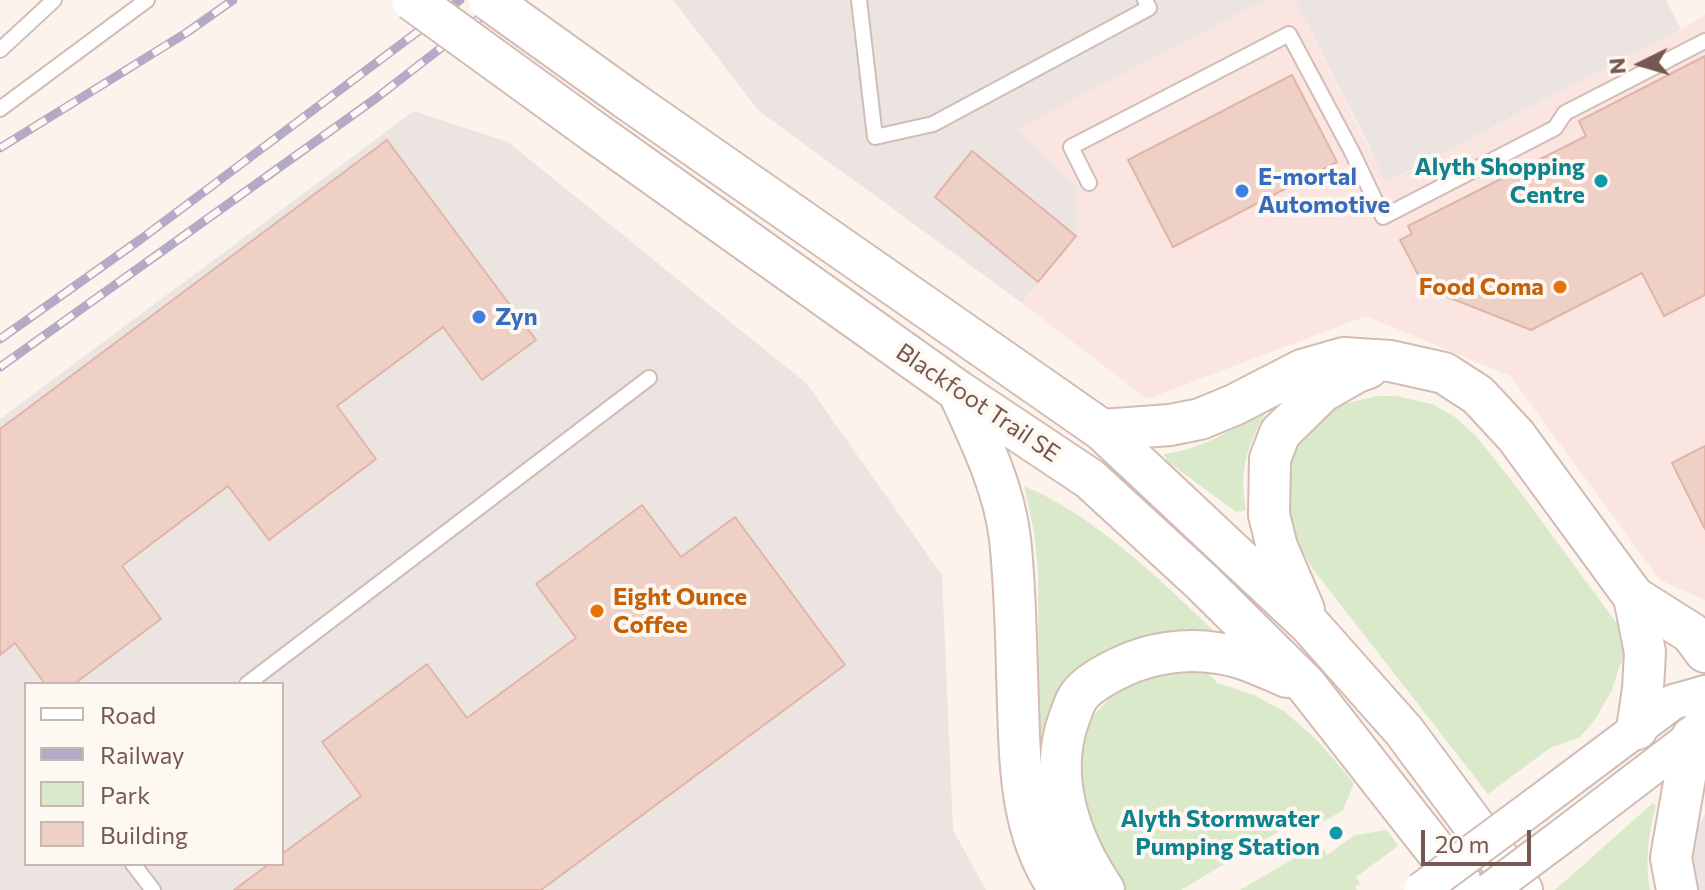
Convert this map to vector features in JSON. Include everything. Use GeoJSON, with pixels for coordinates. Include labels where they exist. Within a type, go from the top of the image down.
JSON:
{"type":"FeatureCollection","features":[{"type":"Feature","properties":{"kind":"main road","name":"Blackfoot Trail SE"},"geometry":{"type":"LineString","coordinates":[[412,0],[958,391],[1090,479],[1202,582],[1306,685],[1467,890]]}},
{"type":"Feature","properties":{"kind":"main road","name":"Blackfoot Trail SE"},"geometry":{"type":"LineString","coordinates":[[489,0],[1102,430],[1310,625],[1404,731],[1522,890]]}},
{"type":"Feature","properties":{"kind":"main road"},"geometry":{"type":"LineString","coordinates":[[1102,430],[1170,425],[1200,419],[1302,370],[1344,358],[1390,361],[1444,373],[1478,395],[1516,436],[1634,597],[1691,633],[1705,652]]}},
{"type":"Feature","properties":{"kind":"main road"},"geometry":{"type":"LineString","coordinates":[[1310,625],[1277,547],[1269,515],[1270,459],[1280,433],[1322,392],[1357,372],[1390,361]]}},
{"type":"Feature","properties":{"kind":"main road"},"geometry":{"type":"LineString","coordinates":[[958,391],[994,470],[1010,538],[1020,774],[1027,815],[1049,874],[1060,890]]}},
{"type":"Feature","properties":{"kind":"main road"},"geometry":{"type":"LineString","coordinates":[[1634,597],[1645,652],[1637,729]]}},
{"type":"Feature","properties":{"kind":"main road"},"geometry":{"type":"LineString","coordinates":[[1104,890],[1090,870],[1071,828],[1060,777],[1063,735],[1078,697],[1106,674],[1141,657],[1194,650],[1247,660],[1306,685]]}},
{"type":"Feature","properties":{"kind":"main road"},"geometry":{"type":"LineString","coordinates":[[1677,890],[1671,858],[1698,728]]}},
{"type":"Feature","properties":{"kind":"street"},"geometry":{"type":"LineString","coordinates":[[1421,890],[1673,702],[1705,693]]}},
{"type":"Feature","properties":{"kind":"street"},"geometry":{"type":"LineString","coordinates":[[1490,890],[1698,728]]}},
{"type":"Feature","properties":{"kind":"lane"},"geometry":{"type":"LineString","coordinates":[[0,50],[54,0]]}},
{"type":"Feature","properties":{"kind":"lane"},"geometry":{"type":"LineString","coordinates":[[0,109],[147,0]]}},
{"type":"Feature","properties":{"kind":"lane"},"geometry":{"type":"LineString","coordinates":[[859,0],[875,137],[933,124],[1149,8],[1145,0]]}},
{"type":"Feature","properties":{"kind":"lane"},"geometry":{"type":"LineString","coordinates":[[1089,183],[1071,147],[1289,34],[1383,217],[1555,128],[1565,113],[1705,41]]}},
{"type":"Feature","properties":{"kind":"lane"},"geometry":{"type":"LineString","coordinates":[[250,682],[649,378]]}},
{"type":"Feature","properties":{"kind":"lane"},"geometry":{"type":"LineString","coordinates":[[135,866],[153,890]]}},
{"type":"Feature","properties":{"kind":"shaded area"},"geometry":{"type":"Polygon","coordinates":[[[673,0],[1269,0],[1018,129],[1076,186],[1077,234],[1022,303],[759,111],[673,0]]]}},
{"type":"Feature","properties":{"kind":"shaded area"},"geometry":{"type":"Polygon","coordinates":[[[1269,0],[1295,0],[1386,183],[1705,15],[1705,600],[1660,580],[1510,376],[1366,316],[1147,399],[1022,303],[1077,234],[1076,186],[1018,129],[1269,0]]]}},
{"type":"Feature","properties":{"kind":"shaded area"},"geometry":{"type":"Polygon","coordinates":[[[1295,0],[1666,0],[1681,29],[1385,183],[1295,0]]]}},
{"type":"Feature","properties":{"kind":"shaded area"},"geometry":{"type":"Polygon","coordinates":[[[414,111],[508,142],[807,384],[942,575],[953,830],[986,890],[0,890],[0,419],[414,111]]]}},
{"type":"Feature","properties":{"kind":"shaded area"},"geometry":{"type":"Polygon","coordinates":[[[1705,814],[1705,890],[1693,890],[1689,863],[1693,837],[1705,814]]]}},
{"type":"Feature","properties":{"kind":"green space"},"geometry":{"type":"Polygon","coordinates":[[[1377,396],[1396,396],[1432,404],[1455,417],[1476,436],[1618,625],[1626,648],[1626,661],[1620,664],[1612,690],[1596,718],[1580,737],[1550,748],[1488,794],[1312,568],[1280,503],[1285,460],[1315,419],[1344,404],[1377,396]]]}},
{"type":"Feature","properties":{"kind":"green space"},"geometry":{"type":"Polygon","coordinates":[[[1261,411],[1265,414],[1249,449],[1244,472],[1246,510],[1236,512],[1167,461],[1164,454],[1215,438],[1261,411]]]}},
{"type":"Feature","properties":{"kind":"green space"},"geometry":{"type":"Polygon","coordinates":[[[1024,486],[1078,515],[1103,533],[1151,572],[1218,635],[1201,636],[1050,733],[1039,733],[1038,569],[1024,486]]]}},
{"type":"Feature","properties":{"kind":"green space"},"geometry":{"type":"Polygon","coordinates":[[[1167,671],[1207,673],[1218,683],[1254,695],[1285,712],[1318,741],[1354,783],[1343,810],[1311,829],[1303,817],[1181,890],[1125,890],[1115,878],[1090,829],[1078,769],[1083,740],[1094,715],[1112,695],[1133,681],[1167,671]]]}},
{"type":"Feature","properties":{"kind":"green space"},"geometry":{"type":"Polygon","coordinates":[[[1653,803],[1656,806],[1648,858],[1650,890],[1555,890],[1653,803]]]}},
{"type":"Feature","properties":{"kind":"green space"},"geometry":{"type":"Polygon","coordinates":[[[1387,830],[1398,846],[1356,877],[1360,884],[1355,887],[1357,890],[1240,890],[1320,843],[1327,855],[1355,835],[1387,830]]]}},
{"type":"Feature","properties":{"kind":"building","name":"Alyth Shopping Centre"},"geometry":{"type":"Polygon","coordinates":[[[1705,56],[1705,295],[1664,316],[1642,273],[1531,330],[1425,288],[1400,240],[1412,234],[1408,226],[1586,136],[1579,121],[1705,56]]]}},
{"type":"Feature","properties":{"kind":"building"},"geometry":{"type":"Polygon","coordinates":[[[1292,75],[1337,162],[1173,247],[1128,160],[1292,75]]]}},
{"type":"Feature","properties":{"kind":"building"},"geometry":{"type":"Polygon","coordinates":[[[387,140],[536,340],[482,380],[443,327],[337,406],[376,459],[269,540],[228,486],[122,566],[161,619],[77,682],[44,682],[15,643],[0,655],[0,429],[387,140]]]}},
{"type":"Feature","properties":{"kind":"building"},"geometry":{"type":"Polygon","coordinates":[[[972,151],[1076,236],[1038,282],[935,197],[972,151]]]}},
{"type":"Feature","properties":{"kind":"building"},"geometry":{"type":"Polygon","coordinates":[[[1705,446],[1705,529],[1672,463],[1705,446]]]}},
{"type":"Feature","properties":{"kind":"building"},"geometry":{"type":"Polygon","coordinates":[[[642,505],[681,557],[735,517],[845,665],[541,890],[234,890],[266,866],[284,866],[284,853],[361,796],[322,742],[427,664],[467,718],[576,638],[536,584],[642,505]]]}},
{"type":"Feature","properties":{"kind":"railway"},"geometry":{"type":"LineString","coordinates":[[0,148],[186,33],[233,0]]}},
{"type":"Feature","properties":{"kind":"railway"},"geometry":{"type":"LineString","coordinates":[[0,339],[141,239],[460,0]]}},
{"type":"Feature","properties":{"kind":"railway"},"geometry":{"type":"LineString","coordinates":[[0,367],[375,99],[503,0]]}},
{"type":"Feature","properties":{"kind":"place","name":"Alyth Shopping Centre"},"geometry":{"type":"Point","coordinates":[1601,181]}},
{"type":"Feature","properties":{"kind":"place","name":"E-mortal Automotive"},"geometry":{"type":"Point","coordinates":[1242,191]}},
{"type":"Feature","properties":{"kind":"place","name":"Food Coma"},"geometry":{"type":"Point","coordinates":[1560,287]}},
{"type":"Feature","properties":{"kind":"place","name":"Zyn"},"geometry":{"type":"Point","coordinates":[479,317]}},
{"type":"Feature","properties":{"kind":"place","name":"Eight Ounce Coffee"},"geometry":{"type":"Point","coordinates":[597,611]}},
{"type":"Feature","properties":{"kind":"place","name":"Alyth Stormwater Pumping Station"},"geometry":{"type":"Point","coordinates":[1336,833]}}]}
